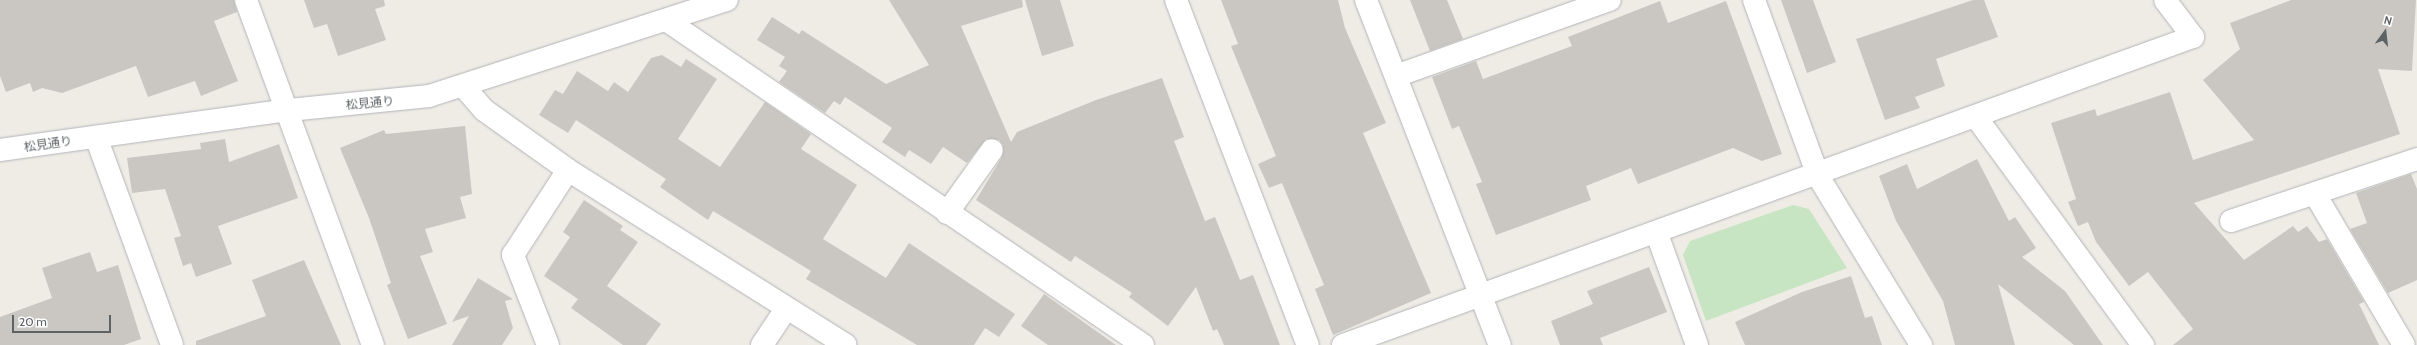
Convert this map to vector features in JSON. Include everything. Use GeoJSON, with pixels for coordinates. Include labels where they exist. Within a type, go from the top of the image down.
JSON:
{"type":"FeatureCollection","features":[{"type":"Feature","properties":{"kind":"street"},"geometry":{"type":"LineString","coordinates":[[246,0],[289,110],[372,345]]}},
{"type":"Feature","properties":{"kind":"street","name":"松見通り"},"geometry":{"type":"LineString","coordinates":[[0,150],[289,110],[391,102],[464,87],[727,0]]}},
{"type":"Feature","properties":{"kind":"street"},"geometry":{"type":"LineString","coordinates":[[1176,0],[1308,345]]}},
{"type":"Feature","properties":{"kind":"street"},"geometry":{"type":"LineString","coordinates":[[1366,0],[1500,345]]}},
{"type":"Feature","properties":{"kind":"street"},"geometry":{"type":"LineString","coordinates":[[1396,76],[1610,0]]}},
{"type":"Feature","properties":{"kind":"street"},"geometry":{"type":"LineString","coordinates":[[1754,0],[1818,176],[1920,345]]}},
{"type":"Feature","properties":{"kind":"street"},"geometry":{"type":"LineString","coordinates":[[1343,345],[1818,176],[2193,37],[2165,0]]}},
{"type":"Feature","properties":{"kind":"street"},"geometry":{"type":"LineString","coordinates":[[666,20],[947,213],[1143,345]]}},
{"type":"Feature","properties":{"kind":"street"},"geometry":{"type":"LineString","coordinates":[[464,87],[484,110],[568,170],[786,309],[846,345]]}},
{"type":"Feature","properties":{"kind":"street"},"geometry":{"type":"LineString","coordinates":[[1976,117],[2143,345]]}},
{"type":"Feature","properties":{"kind":"street"},"geometry":{"type":"LineString","coordinates":[[96,137],[172,345]]}},
{"type":"Feature","properties":{"kind":"street"},"geometry":{"type":"LineString","coordinates":[[947,213],[992,150]]}},
{"type":"Feature","properties":{"kind":"street"},"geometry":{"type":"LineString","coordinates":[[2230,221],[2417,159]]}},
{"type":"Feature","properties":{"kind":"street"},"geometry":{"type":"LineString","coordinates":[[548,345],[513,255],[568,170]]}},
{"type":"Feature","properties":{"kind":"street"},"geometry":{"type":"LineString","coordinates":[[2315,194],[2404,345]]}},
{"type":"Feature","properties":{"kind":"street"},"geometry":{"type":"LineString","coordinates":[[1657,234],[1697,345]]}},
{"type":"Feature","properties":{"kind":"street"},"geometry":{"type":"LineString","coordinates":[[762,345],[786,309]]}},
{"type":"Feature","properties":{"kind":"green space"},"geometry":{"type":"Polygon","coordinates":[[[1793,205],[1809,209],[1847,268],[1706,321],[1683,255],[1690,241],[1793,205]]]}},
{"type":"Feature","properties":{"kind":"building"},"geometry":{"type":"Polygon","coordinates":[[[0,0],[234,0],[237,12],[214,21],[238,81],[201,96],[195,81],[148,97],[136,66],[62,93],[42,88],[33,92],[30,83],[6,92],[0,76],[0,0]]]}},
{"type":"Feature","properties":{"kind":"building"},"geometry":{"type":"Polygon","coordinates":[[[304,0],[384,0],[385,6],[375,9],[386,40],[338,56],[327,24],[314,28],[304,0]]]}},
{"type":"Feature","properties":{"kind":"building"},"geometry":{"type":"Polygon","coordinates":[[[889,0],[1022,0],[1023,7],[961,26],[1011,142],[1017,132],[1096,100],[1162,78],[1184,137],[1174,141],[1205,221],[1215,217],[1240,280],[1253,275],[1280,345],[1224,345],[1217,329],[1213,331],[1196,287],[1168,326],[1129,297],[1132,293],[1075,256],[1071,262],[976,200],[1002,157],[1003,145],[999,140],[986,139],[967,163],[943,147],[931,164],[909,150],[905,157],[882,142],[892,128],[845,97],[840,105],[834,101],[825,113],[779,82],[787,71],[779,66],[785,57],[757,40],[772,17],[799,34],[802,30],[886,84],[929,65],[889,0]]]}},
{"type":"Feature","properties":{"kind":"building"},"geometry":{"type":"Polygon","coordinates":[[[1025,0],[1060,0],[1074,46],[1042,56],[1025,0]]]}},
{"type":"Feature","properties":{"kind":"building"},"geometry":{"type":"Polygon","coordinates":[[[1221,0],[1338,0],[1345,28],[1386,123],[1363,133],[1431,293],[1333,335],[1315,289],[1324,285],[1282,183],[1269,188],[1258,164],[1276,156],[1231,46],[1238,44],[1221,0]]]}},
{"type":"Feature","properties":{"kind":"building"},"geometry":{"type":"Polygon","coordinates":[[[1410,0],[1447,0],[1463,39],[1430,51],[1410,0]]]}},
{"type":"Feature","properties":{"kind":"building"},"geometry":{"type":"Polygon","coordinates":[[[1781,0],[1813,0],[1836,62],[1807,73],[1781,0]]]}},
{"type":"Feature","properties":{"kind":"building"},"geometry":{"type":"Polygon","coordinates":[[[1973,0],[1984,0],[1998,37],[1936,59],[1945,86],[1915,97],[1920,108],[1885,120],[1856,39],[1973,0]]]}},
{"type":"Feature","properties":{"kind":"building"},"geometry":{"type":"Polygon","coordinates":[[[2291,0],[2416,0],[2412,71],[2378,69],[2400,134],[2194,203],[2244,260],[2293,226],[2298,232],[2307,226],[2319,242],[2327,239],[2364,302],[2359,304],[2379,345],[2173,345],[2193,329],[2148,272],[2129,286],[2096,242],[2088,222],[2078,226],[2068,202],[2076,199],[2051,123],[2095,109],[2097,116],[2170,92],[2193,160],[2254,140],[2203,80],[2240,49],[2230,23],[2291,0]]]}},
{"type":"Feature","properties":{"kind":"building"},"geometry":{"type":"Polygon","coordinates":[[[1660,1],[1668,23],[1726,1],[1782,154],[1762,161],[1733,148],[1638,184],[1631,168],[1586,186],[1591,200],[1496,235],[1476,184],[1482,182],[1459,126],[1452,129],[1432,77],[1476,61],[1483,79],[1572,46],[1568,37],[1660,1]]]}},
{"type":"Feature","properties":{"kind":"building"},"geometry":{"type":"Polygon","coordinates":[[[662,55],[681,67],[686,59],[717,79],[678,139],[720,167],[765,102],[811,134],[801,149],[857,185],[823,239],[886,278],[909,243],[1015,314],[999,337],[985,328],[974,345],[917,345],[806,279],[811,271],[713,211],[708,220],[660,187],[666,179],[576,120],[568,133],[539,115],[555,90],[563,94],[577,71],[608,91],[614,82],[628,92],[651,58],[662,55]]]}},
{"type":"Feature","properties":{"kind":"building"},"geometry":{"type":"Polygon","coordinates":[[[465,126],[472,194],[460,197],[466,218],[425,229],[433,252],[420,256],[447,324],[408,339],[387,285],[391,283],[369,218],[340,148],[384,130],[386,134],[465,126]]]}},
{"type":"Feature","properties":{"kind":"building"},"geometry":{"type":"Polygon","coordinates":[[[225,139],[229,162],[279,144],[298,198],[218,226],[232,264],[196,277],[191,263],[183,266],[174,238],[181,236],[165,189],[132,193],[127,158],[201,149],[200,143],[225,139]]]}},
{"type":"Feature","properties":{"kind":"building"},"geometry":{"type":"Polygon","coordinates":[[[1977,159],[2009,221],[2015,217],[2036,248],[2022,257],[2065,291],[2103,345],[2074,345],[1998,284],[2015,345],[1955,345],[1943,301],[1896,221],[1879,176],[1907,164],[1917,189],[1977,159]]]}},
{"type":"Feature","properties":{"kind":"building"},"geometry":{"type":"Polygon","coordinates":[[[2411,174],[2417,189],[2417,280],[2388,293],[2350,229],[2367,223],[2356,193],[2411,174]]]}},
{"type":"Feature","properties":{"kind":"building"},"geometry":{"type":"Polygon","coordinates":[[[584,200],[623,226],[620,230],[638,242],[607,286],[661,324],[646,345],[623,345],[571,308],[578,299],[544,276],[570,237],[563,232],[584,200]]]}},
{"type":"Feature","properties":{"kind":"building"},"geometry":{"type":"Polygon","coordinates":[[[90,252],[97,272],[118,265],[141,339],[124,345],[0,345],[0,317],[52,298],[42,268],[90,252]]]}},
{"type":"Feature","properties":{"kind":"building"},"geometry":{"type":"Polygon","coordinates":[[[304,260],[341,345],[196,345],[196,341],[266,316],[252,280],[304,260]]]}},
{"type":"Feature","properties":{"kind":"building"},"geometry":{"type":"Polygon","coordinates":[[[1649,267],[1667,312],[1600,338],[1603,345],[1560,345],[1551,321],[1593,304],[1587,291],[1649,267]]]}},
{"type":"Feature","properties":{"kind":"building"},"geometry":{"type":"Polygon","coordinates":[[[1851,276],[1865,318],[1872,316],[1882,345],[1745,345],[1735,322],[1802,292],[1851,276]]]}},
{"type":"Feature","properties":{"kind":"building"},"geometry":{"type":"Polygon","coordinates":[[[478,278],[513,299],[505,301],[513,328],[502,345],[452,345],[469,316],[452,322],[478,278]]]}},
{"type":"Feature","properties":{"kind":"building"},"geometry":{"type":"Polygon","coordinates":[[[1044,294],[1116,345],[1048,345],[1021,326],[1044,294]]]}}]}
